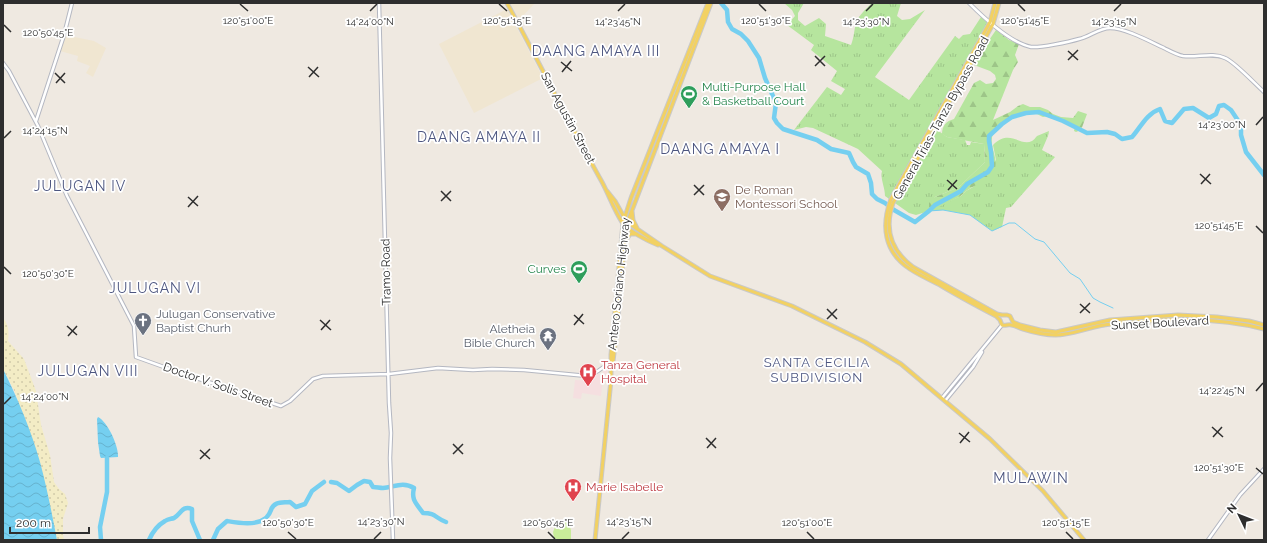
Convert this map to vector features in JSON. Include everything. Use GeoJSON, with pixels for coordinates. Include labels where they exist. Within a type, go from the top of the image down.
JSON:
{"type":"FeatureCollection","features":[{"type":"Feature","properties":{"kind":"main road","name":"San Agustin Street"},"geometry":{"type":"LineString","coordinates":[[507,3],[607,191],[622,223]]}},
{"type":"Feature","properties":{"kind":"main road","name":"Antero Soriano Highway"},"geometry":{"type":"LineString","coordinates":[[595,540],[626,226],[710,3]]}},
{"type":"Feature","properties":{"kind":"main road","name":"Antero Soriano Highway"},"geometry":{"type":"LineString","coordinates":[[612,364],[611,355],[622,223],[710,3]]}},
{"type":"Feature","properties":{"kind":"main road","name":"General Trias–Tanza Bypass Road"},"geometry":{"type":"LineString","coordinates":[[992,23],[996,3]]}},
{"type":"Feature","properties":{"kind":"main road","name":"General Trias–Tanza Bypass Road"},"geometry":{"type":"LineString","coordinates":[[889,211],[891,202],[992,23],[999,3]]}},
{"type":"Feature","properties":{"kind":"main road","name":"San Agustin Street"},"geometry":{"type":"LineString","coordinates":[[607,191],[615,201],[627,222]]}},
{"type":"Feature","properties":{"kind":"main road"},"geometry":{"type":"LineString","coordinates":[[632,209],[633,220],[639,232]]}},
{"type":"Feature","properties":{"kind":"main road"},"geometry":{"type":"LineString","coordinates":[[889,211],[888,226],[891,238],[894,247],[904,260],[919,270],[1002,315],[1008,315],[1011,320],[1009,325],[1002,325],[1000,320],[995,316],[911,269],[902,262],[894,253],[887,238],[885,215],[889,211]]}},
{"type":"Feature","properties":{"kind":"main road"},"geometry":{"type":"LineString","coordinates":[[627,222],[639,232]]}},
{"type":"Feature","properties":{"kind":"main road"},"geometry":{"type":"LineString","coordinates":[[622,223],[710,276],[792,306],[865,342],[901,364],[990,439],[1031,478],[1084,540]]}},
{"type":"Feature","properties":{"kind":"main road"},"geometry":{"type":"LineString","coordinates":[[625,242],[630,234],[639,232]]}},
{"type":"Feature","properties":{"kind":"main road"},"geometry":{"type":"LineString","coordinates":[[1000,320],[1002,315]]}},
{"type":"Feature","properties":{"kind":"main road","name":"Sunset Boulevard"},"geometry":{"type":"LineString","coordinates":[[1011,320],[1025,327],[1056,332],[1110,320],[1178,316],[1217,316],[1264,325]]}},
{"type":"Feature","properties":{"kind":"main road","name":"Sunset Boulevard"},"geometry":{"type":"LineString","coordinates":[[1009,325],[1040,333],[1057,335],[1110,324],[1181,319],[1217,320],[1248,324],[1264,329]]}},
{"type":"Feature","properties":{"kind":"street"},"geometry":{"type":"LineString","coordinates":[[36,121],[64,35],[72,3]]}},
{"type":"Feature","properties":{"kind":"street","name":"Tramo Road"},"geometry":{"type":"LineString","coordinates":[[379,3],[393,540]]}},
{"type":"Feature","properties":{"kind":"street"},"geometry":{"type":"LineString","coordinates":[[969,3],[1011,38],[1031,47],[1046,46],[1079,39],[1108,28],[1115,29],[1141,37],[1184,56],[1206,55],[1225,58],[1233,63],[1264,92]]}},
{"type":"Feature","properties":{"kind":"street","name":"Doctor V. Solis Street"},"geometry":{"type":"LineString","coordinates":[[3,63],[36,121],[67,196],[134,326],[136,357],[182,374],[281,406],[290,401],[313,379],[323,376],[389,374],[438,368],[472,370],[524,370],[587,376],[598,372],[608,364],[612,364]]}},
{"type":"Feature","properties":{"kind":"street"},"geometry":{"type":"LineString","coordinates":[[942,398],[1002,325]]}},
{"type":"Feature","properties":{"kind":"street"},"geometry":{"type":"LineString","coordinates":[[945,401],[973,367],[986,346]]}},
{"type":"Feature","properties":{"kind":"street"},"geometry":{"type":"LineString","coordinates":[[1208,540],[1240,495],[1264,470]]}},
{"type":"Feature","properties":{"kind":"shaded area"},"geometry":{"type":"Polygon","coordinates":[[[510,3],[535,3],[519,20],[510,3]]]}},
{"type":"Feature","properties":{"kind":"shaded area"},"geometry":{"type":"Polygon","coordinates":[[[507,9],[543,78],[474,113],[439,44],[507,9]]]}},
{"type":"Feature","properties":{"kind":"shaded area"},"geometry":{"type":"Polygon","coordinates":[[[65,35],[94,41],[106,48],[93,77],[86,73],[90,66],[77,61],[78,56],[60,51],[65,35]]]}},
{"type":"Feature","properties":{"kind":"shaded area","name":"Tanza General Hospital"},"geometry":{"type":"Polygon","coordinates":[[[603,370],[608,370],[607,378],[603,377],[601,396],[582,393],[581,399],[573,398],[575,380],[592,381],[593,376],[596,376],[597,374],[603,375],[603,370]]]}},
{"type":"Feature","properties":{"kind":"green space"},"geometry":{"type":"Polygon","coordinates":[[[784,3],[804,3],[798,13],[798,20],[805,26],[819,18],[826,24],[825,36],[851,45],[857,20],[872,3],[901,3],[897,16],[902,20],[910,19],[925,10],[875,77],[909,100],[955,36],[959,39],[963,35],[970,34],[981,17],[990,25],[933,127],[947,137],[965,140],[967,145],[970,145],[971,142],[984,144],[985,162],[959,187],[935,197],[930,210],[961,196],[973,187],[996,160],[993,145],[999,140],[1010,138],[1028,142],[1033,141],[1037,136],[1049,131],[1042,150],[1055,157],[1011,207],[1006,208],[1002,227],[992,231],[970,215],[943,210],[929,211],[916,215],[909,213],[885,196],[882,171],[858,149],[813,128],[806,127],[794,130],[827,87],[841,95],[845,89],[831,81],[837,71],[811,50],[814,45],[787,25],[795,16],[792,10],[784,3]]]}},
{"type":"Feature","properties":{"kind":"green space"},"geometry":{"type":"Polygon","coordinates":[[[996,30],[1009,40],[1019,44],[1015,55],[1018,62],[1013,70],[993,120],[1023,104],[1030,107],[1040,107],[1061,117],[1073,118],[1078,111],[1087,114],[1081,130],[1076,132],[1074,131],[1075,127],[1064,121],[1047,116],[1043,117],[1035,113],[1023,114],[1009,119],[998,128],[992,138],[996,165],[992,174],[987,179],[969,189],[959,197],[937,208],[935,211],[929,209],[929,203],[935,197],[959,187],[985,162],[984,144],[947,137],[942,134],[942,131],[947,123],[954,119],[974,83],[980,80],[986,84],[993,83],[996,79],[995,75],[990,71],[974,65],[974,62],[996,30]]]}},
{"type":"Feature","properties":{"kind":"green space"},"geometry":{"type":"Polygon","coordinates":[[[557,522],[573,522],[570,527],[571,540],[560,540],[554,538],[553,532],[557,522]]]}},
{"type":"Feature","properties":{"kind":"sand"},"geometry":{"type":"Polygon","coordinates":[[[3,318],[8,329],[8,341],[24,359],[36,391],[41,425],[50,455],[54,482],[65,494],[68,503],[63,519],[64,540],[57,540],[40,463],[14,390],[3,369],[3,318]]]}},
{"type":"Feature","properties":{"kind":"water"},"geometry":{"type":"Polygon","coordinates":[[[3,369],[33,438],[43,472],[57,540],[3,540],[3,369]]]}},
{"type":"Feature","properties":{"kind":"water"},"geometry":{"type":"Polygon","coordinates":[[[98,417],[109,429],[112,435],[117,447],[118,457],[101,458],[100,456],[98,442],[98,417]]]}},
{"type":"Feature","properties":{"kind":"waterway"},"geometry":{"type":"LineString","coordinates":[[721,3],[727,10],[728,22],[732,29],[741,34],[748,41],[759,58],[765,78],[776,103],[774,118],[777,123],[783,129],[817,140],[831,149],[849,153],[856,167],[868,174],[872,194],[877,199],[915,222],[935,205],[961,191],[967,184],[988,172],[992,166],[989,136],[1012,117],[1026,113],[1039,112],[1063,121],[1087,133],[1107,132],[1115,134],[1122,139],[1132,137],[1147,117],[1160,109],[1165,121],[1172,123],[1184,109],[1193,108],[1209,118],[1216,114],[1219,106],[1224,105],[1231,110],[1241,125],[1241,135],[1246,152],[1264,175]]}},
{"type":"Feature","properties":{"kind":"waterway"},"geometry":{"type":"LineString","coordinates":[[929,211],[943,210],[970,215],[992,231],[1009,223],[1015,223],[1035,239],[1044,242],[1070,273],[1080,279],[1093,298],[1113,308]]}},
{"type":"Feature","properties":{"kind":"waterway"},"geometry":{"type":"LineString","coordinates":[[101,540],[100,527],[107,492],[107,458]]}},
{"type":"Feature","properties":{"kind":"waterway"},"geometry":{"type":"LineString","coordinates":[[331,482],[337,483],[349,491],[364,481],[370,482],[373,487],[381,488],[398,485],[410,486],[414,488],[414,499],[423,513],[433,515],[446,522]]}},
{"type":"Feature","properties":{"kind":"waterway"},"geometry":{"type":"LineString","coordinates":[[213,540],[218,529],[227,521],[247,523],[262,521],[276,504],[290,502],[296,507],[305,504],[312,491],[324,482]]}},
{"type":"Feature","properties":{"kind":"waterway"},"geometry":{"type":"LineString","coordinates":[[149,540],[162,523],[174,518],[186,508],[192,509],[192,521],[200,540]]}},
{"type":"Feature","properties":{"kind":"place","name":"Multi-Purpose Hall & Basketball Court"},"geometry":{"type":"Point","coordinates":[689,109]}},
{"type":"Feature","properties":{"kind":"place","name":"De Roman Montessori School"},"geometry":{"type":"Point","coordinates":[722,212]}},
{"type":"Feature","properties":{"kind":"place","name":"Curves"},"geometry":{"type":"Point","coordinates":[579,284]}},
{"type":"Feature","properties":{"kind":"place","name":"Julugan Conservative Baptist Churh"},"geometry":{"type":"Point","coordinates":[143,336]}},
{"type":"Feature","properties":{"kind":"place","name":"Aletheia Bible Church"},"geometry":{"type":"Point","coordinates":[548,351]}},
{"type":"Feature","properties":{"kind":"place","name":"Tanza General Hospital"},"geometry":{"type":"Point","coordinates":[588,387]}},
{"type":"Feature","properties":{"kind":"place","name":"Marie Isabelle"},"geometry":{"type":"Point","coordinates":[573,502]}},
{"type":"Feature","properties":{"kind":"district","name":"DAANG AMAYA III"},"geometry":{"type":"Point","coordinates":[596,51]}},
{"type":"Feature","properties":{"kind":"district","name":"DAANG AMAYA II"},"geometry":{"type":"Point","coordinates":[479,137]}},
{"type":"Feature","properties":{"kind":"district","name":"DAANG AMAYA I"},"geometry":{"type":"Point","coordinates":[720,149]}},
{"type":"Feature","properties":{"kind":"district","name":"JULUGAN IV"},"geometry":{"type":"Point","coordinates":[80,186]}},
{"type":"Feature","properties":{"kind":"district","name":"JULUGAN VI"},"geometry":{"type":"Point","coordinates":[155,288]}},
{"type":"Feature","properties":{"kind":"district","name":"SANTA CECILIA SUBDIVISION"},"geometry":{"type":"Point","coordinates":[817,370]}},
{"type":"Feature","properties":{"kind":"district","name":"JULUGAN VIII"},"geometry":{"type":"Point","coordinates":[88,371]}},
{"type":"Feature","properties":{"kind":"district","name":"MULAWIN"},"geometry":{"type":"Point","coordinates":[1031,478]}}]}
